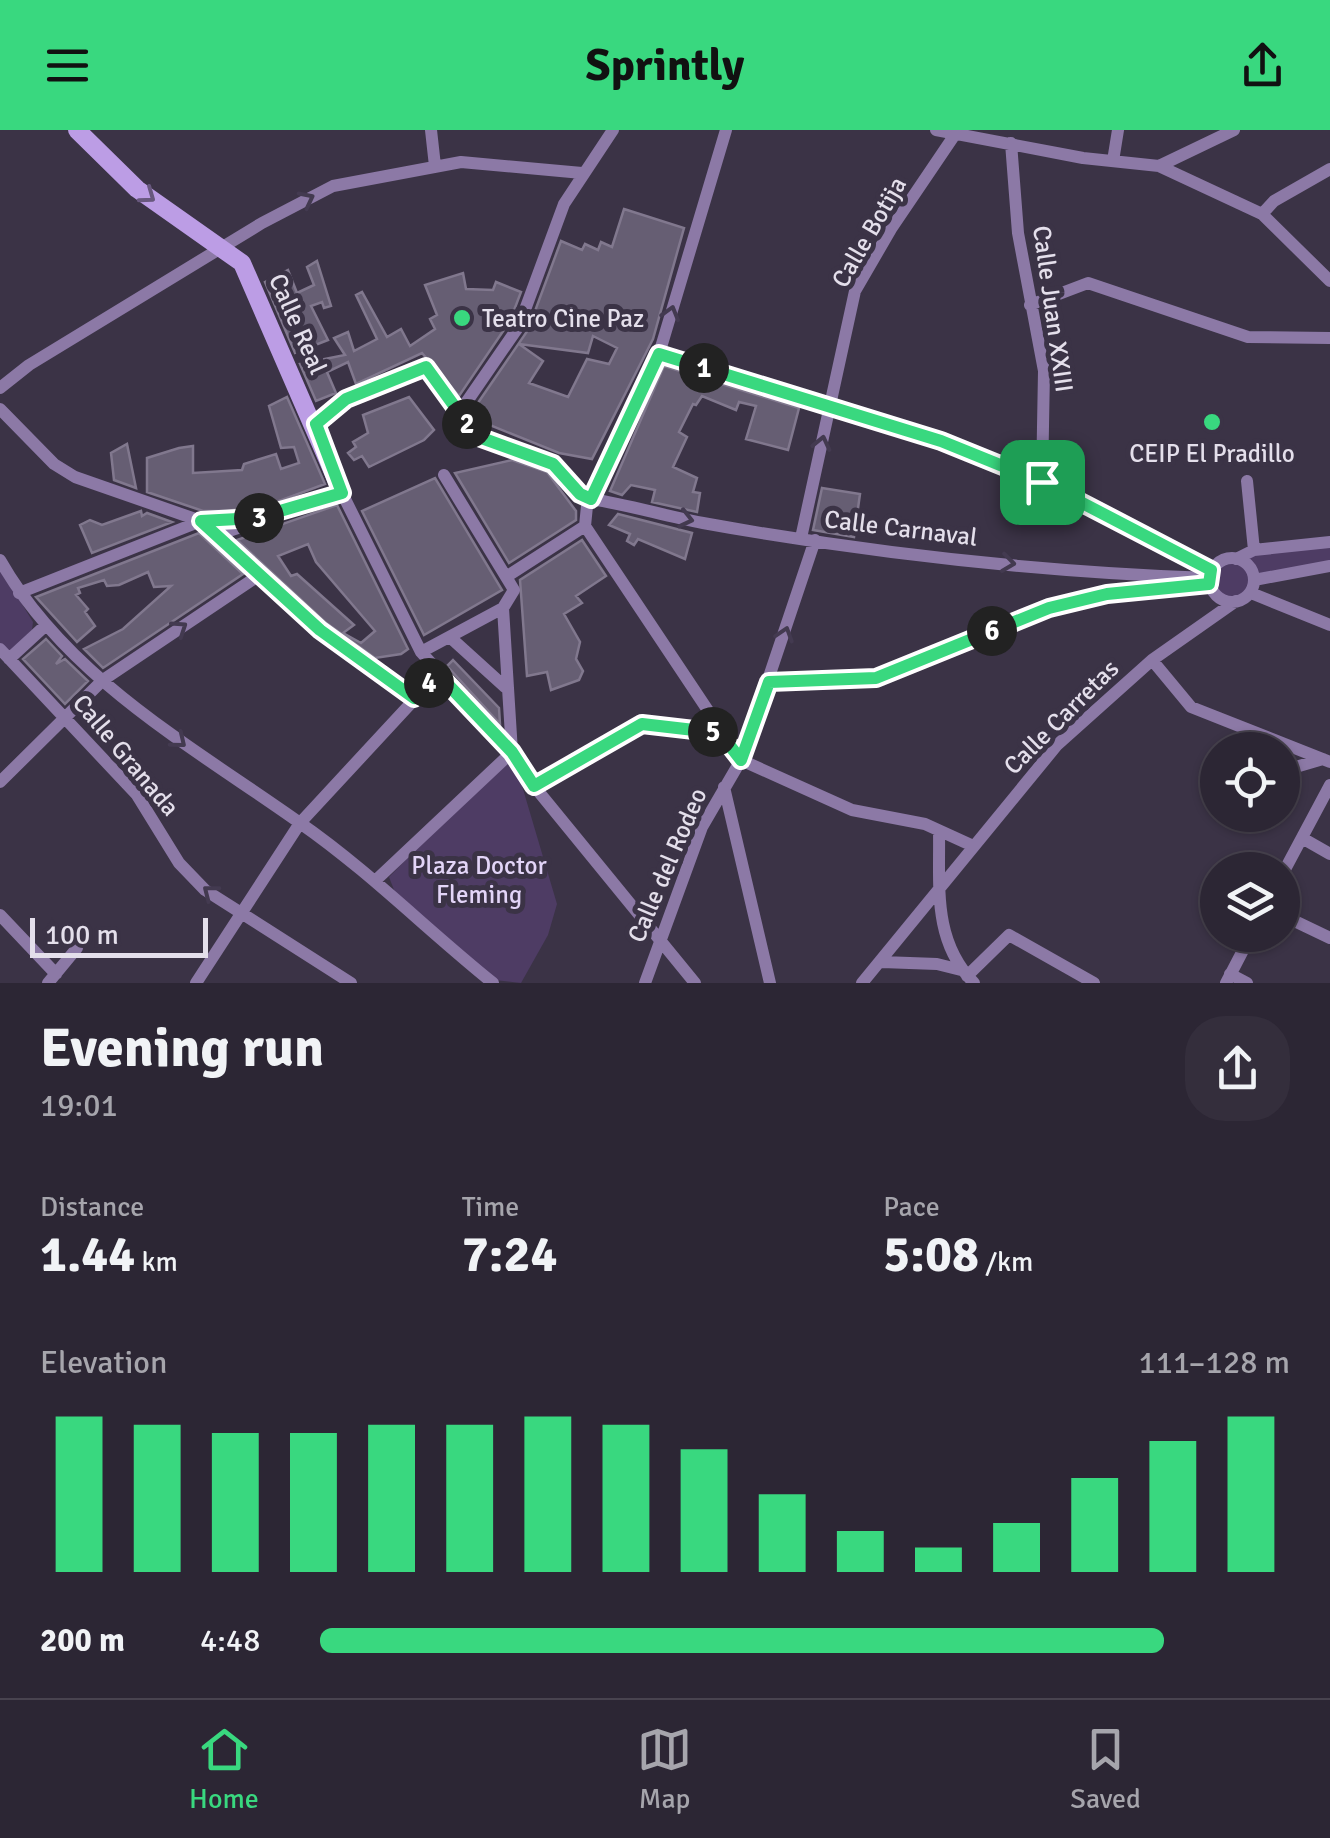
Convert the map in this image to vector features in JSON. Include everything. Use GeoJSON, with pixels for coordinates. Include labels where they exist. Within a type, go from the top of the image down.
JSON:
{"type":"FeatureCollection","features":[{"type":"Feature","properties":{"kind":"street","name":"Calle Real"},"geometry":{"type":"LineString","coordinates":[[76,130],[137,189],[242,263],[316,424],[342,493]]}},
{"type":"Feature","properties":{"kind":"street"},"geometry":{"type":"LineString","coordinates":[[431,130],[435,166]]}},
{"type":"Feature","properties":{"kind":"street"},"geometry":{"type":"LineString","coordinates":[[459,413],[519,326],[564,204],[612,130]]}},
{"type":"Feature","properties":{"kind":"street"},"geometry":{"type":"LineString","coordinates":[[936,130],[1160,166],[1262,214],[1330,281]]}},
{"type":"Feature","properties":{"kind":"street"},"geometry":{"type":"LineString","coordinates":[[1112,161],[1118,130]]}},
{"type":"Feature","properties":{"kind":"street"},"geometry":{"type":"LineString","coordinates":[[1160,166],[1234,130]]}},
{"type":"Feature","properties":{"kind":"street"},"geometry":{"type":"LineString","coordinates":[[506,576],[585,526],[591,499],[659,354],[720,132]]}},
{"type":"Feature","properties":{"kind":"street","name":"Calle Botija"},"geometry":{"type":"LineString","coordinates":[[808,539],[855,291],[891,229],[966,133]]}},
{"type":"Feature","properties":{"kind":"street","name":"Calle Juan XXIII"},"geometry":{"type":"LineString","coordinates":[[1011,143],[1018,233],[1044,372],[1042,482]]}},
{"type":"Feature","properties":{"kind":"street"},"geometry":{"type":"LineString","coordinates":[[1187,155],[1196,180]]}},
{"type":"Feature","properties":{"kind":"street"},"geometry":{"type":"LineString","coordinates":[[0,388],[29,365],[262,222],[333,186],[435,166],[493,163],[582,173]]}},
{"type":"Feature","properties":{"kind":"street"},"geometry":{"type":"LineString","coordinates":[[1262,214],[1274,201],[1330,169]]}},
{"type":"Feature","properties":{"kind":"street"},"geometry":{"type":"LineString","coordinates":[[1030,305],[1088,283],[1248,336],[1330,338]]}},
{"type":"Feature","properties":{"kind":"street"},"geometry":{"type":"LineString","coordinates":[[659,354],[941,441],[1042,482],[1210,577],[1217,597],[1236,601],[1253,587],[1330,566]]}},
{"type":"Feature","properties":{"kind":"street"},"geometry":{"type":"LineString","coordinates":[[316,424],[346,399],[426,367],[476,436],[553,464],[580,494],[591,499]]}},
{"type":"Feature","properties":{"kind":"street"},"geometry":{"type":"LineString","coordinates":[[0,409],[54,464],[75,476],[201,521],[320,630],[414,698]]}},
{"type":"Feature","properties":{"kind":"street"},"geometry":{"type":"LineString","coordinates":[[422,652],[503,608],[514,590],[444,475]]}},
{"type":"Feature","properties":{"kind":"street"},"geometry":{"type":"LineString","coordinates":[[1247,481],[1254,550]]}},
{"type":"Feature","properties":{"kind":"street"},"geometry":{"type":"LineString","coordinates":[[217,534],[256,518],[342,493],[422,652],[512,752],[534,786],[695,983]]}},
{"type":"Feature","properties":{"kind":"street","name":"Calle Carnaval"},"geometry":{"type":"LineString","coordinates":[[591,499],[808,539],[1106,575],[1210,577]]}},
{"type":"Feature","properties":{"kind":"street"},"geometry":{"type":"LineString","coordinates":[[19,593],[201,521],[256,518]]}},
{"type":"Feature","properties":{"kind":"street"},"geometry":{"type":"LineString","coordinates":[[585,526],[741,760],[852,810],[939,831],[971,845]]}},
{"type":"Feature","properties":{"kind":"street"},"geometry":{"type":"LineString","coordinates":[[1309,544],[1330,531]]}},
{"type":"Feature","properties":{"kind":"street","name":"Calle del Rodeo"},"geometry":{"type":"LineString","coordinates":[[645,983],[702,826],[741,760],[769,682],[808,539]]}},
{"type":"Feature","properties":{"kind":"street"},"geometry":{"type":"LineString","coordinates":[[1210,577],[1217,562],[1236,559],[1254,550],[1330,542]]}},
{"type":"Feature","properties":{"kind":"street"},"geometry":{"type":"LineString","coordinates":[[1236,559],[1252,570],[1253,587]]}},
{"type":"Feature","properties":{"kind":"street"},"geometry":{"type":"LineString","coordinates":[[0,560],[19,593],[46,625],[103,680],[192,752],[300,822],[376,880],[493,983]]}},
{"type":"Feature","properties":{"kind":"street"},"geometry":{"type":"LineString","coordinates":[[1106,575],[1107,594]]}},
{"type":"Feature","properties":{"kind":"street"},"geometry":{"type":"LineString","coordinates":[[0,782],[103,680],[258,576]]}},
{"type":"Feature","properties":{"kind":"street"},"geometry":{"type":"LineString","coordinates":[[769,682],[876,678],[1049,608],[1210,577]]}},
{"type":"Feature","properties":{"kind":"street"},"geometry":{"type":"LineString","coordinates":[[1253,587],[1330,624]]}},
{"type":"Feature","properties":{"kind":"street","name":"Calle Carretas"},"geometry":{"type":"LineString","coordinates":[[862,983],[971,845],[1057,745],[1152,660],[1236,601]]}},
{"type":"Feature","properties":{"kind":"street"},"geometry":{"type":"LineString","coordinates":[[503,608],[512,752]]}},
{"type":"Feature","properties":{"kind":"street"},"geometry":{"type":"LineString","coordinates":[[4,654],[46,625]]}},
{"type":"Feature","properties":{"kind":"street"},"geometry":{"type":"LineString","coordinates":[[452,639],[505,686]]}},
{"type":"Feature","properties":{"kind":"street","name":"Calle Granada"},"geometry":{"type":"LineString","coordinates":[[4,654],[137,795],[179,863],[205,890],[351,983]]}},
{"type":"Feature","properties":{"kind":"street"},"geometry":{"type":"LineString","coordinates":[[1152,660],[1192,706],[1326,760]]}},
{"type":"Feature","properties":{"kind":"street"},"geometry":{"type":"LineString","coordinates":[[196,983],[244,916],[300,822],[438,674]]}},
{"type":"Feature","properties":{"kind":"street"},"geometry":{"type":"LineString","coordinates":[[534,786],[642,724],[720,733]]}},
{"type":"Feature","properties":{"kind":"street"},"geometry":{"type":"LineString","coordinates":[[376,880],[512,752]]}},
{"type":"Feature","properties":{"kind":"street"},"geometry":{"type":"LineString","coordinates":[[1300,766],[1326,760]]}},
{"type":"Feature","properties":{"kind":"street"},"geometry":{"type":"LineString","coordinates":[[1294,852],[1330,785]]}},
{"type":"Feature","properties":{"kind":"street"},"geometry":{"type":"LineString","coordinates":[[724,787],[770,983]]}},
{"type":"Feature","properties":{"kind":"street"},"geometry":{"type":"LineString","coordinates":[[939,831],[938,907],[949,950],[967,976]]}},
{"type":"Feature","properties":{"kind":"street"},"geometry":{"type":"LineString","coordinates":[[1302,838],[1330,854]]}},
{"type":"Feature","properties":{"kind":"street"},"geometry":{"type":"LineString","coordinates":[[0,915],[52,978],[78,948]]}},
{"type":"Feature","properties":{"kind":"street"},"geometry":{"type":"LineString","coordinates":[[1300,923],[1330,938]]}},
{"type":"Feature","properties":{"kind":"street"},"geometry":{"type":"LineString","coordinates":[[0,937],[10,926]]}},
{"type":"Feature","properties":{"kind":"street"},"geometry":{"type":"LineString","coordinates":[[967,976],[1008,935],[1094,983]]}},
{"type":"Feature","properties":{"kind":"street"},"geometry":{"type":"LineString","coordinates":[[1242,952],[1228,979],[1246,983]]}},
{"type":"Feature","properties":{"kind":"street"},"geometry":{"type":"LineString","coordinates":[[882,962],[937,964],[967,976]]}},
{"type":"Feature","properties":{"kind":"green space"},"geometry":{"type":"Polygon","coordinates":[[[1330,543],[1330,566],[1254,580],[1244,599],[1217,597],[1209,584],[1217,562],[1254,550],[1330,543]]]}},
{"type":"Feature","properties":{"kind":"green space"},"geometry":{"type":"Polygon","coordinates":[[[0,568],[33,622],[32,630],[9,653],[0,643],[0,568]]]}},
{"type":"Feature","properties":{"kind":"green space","name":"Plaza Doctor Fleming"},"geometry":{"type":"Polygon","coordinates":[[[512,752],[557,904],[548,935],[521,983],[495,980],[396,895],[389,877],[512,752]]]}},
{"type":"Feature","properties":{"kind":"building"},"geometry":{"type":"Polygon","coordinates":[[[624,209],[684,228],[653,339],[592,459],[559,453],[492,426],[473,410],[528,330],[561,241],[582,250],[585,244],[598,250],[601,242],[612,247],[624,209]],[[593,336],[588,353],[519,344],[543,361],[529,383],[568,397],[587,359],[609,364],[617,348],[593,336]]]}},
{"type":"Feature","properties":{"kind":"building"},"geometry":{"type":"Polygon","coordinates":[[[317,261],[331,306],[324,308],[322,302],[311,306],[328,340],[295,353],[265,282],[288,270],[297,293],[314,285],[307,267],[317,261]]]}},
{"type":"Feature","properties":{"kind":"building"},"geometry":{"type":"Polygon","coordinates":[[[463,273],[466,289],[493,290],[496,282],[521,292],[510,321],[459,396],[422,353],[356,384],[348,362],[327,372],[336,393],[316,401],[300,364],[345,355],[334,338],[348,332],[354,351],[377,339],[356,295],[362,292],[387,337],[401,329],[410,346],[435,329],[430,319],[437,315],[425,285],[463,273]]]}},
{"type":"Feature","properties":{"kind":"building"},"geometry":{"type":"Polygon","coordinates":[[[664,366],[799,408],[788,450],[746,439],[756,406],[739,402],[736,410],[702,396],[693,404],[679,432],[687,437],[673,467],[697,478],[693,492],[700,493],[697,512],[652,502],[655,490],[631,485],[622,495],[610,491],[664,366]]]}},
{"type":"Feature","properties":{"kind":"building"},"geometry":{"type":"Polygon","coordinates":[[[287,397],[325,484],[271,504],[227,511],[203,511],[147,492],[147,458],[179,448],[193,446],[193,473],[242,470],[244,464],[276,454],[281,469],[299,463],[294,447],[281,448],[269,406],[287,397]]]}},
{"type":"Feature","properties":{"kind":"building"},"geometry":{"type":"Polygon","coordinates":[[[409,397],[434,430],[424,440],[369,467],[362,456],[354,460],[348,453],[356,447],[353,442],[368,433],[363,415],[409,397]]]}},
{"type":"Feature","properties":{"kind":"building"},"geometry":{"type":"Polygon","coordinates":[[[127,444],[136,488],[114,480],[111,453],[127,444]]]}},
{"type":"Feature","properties":{"kind":"building"},"geometry":{"type":"Polygon","coordinates":[[[512,460],[547,472],[576,511],[576,520],[509,563],[455,473],[512,460]]]}},
{"type":"Feature","properties":{"kind":"building"},"geometry":{"type":"Polygon","coordinates":[[[435,478],[502,590],[424,635],[362,511],[435,478]]]}},
{"type":"Feature","properties":{"kind":"building"},"geometry":{"type":"Polygon","coordinates":[[[822,488],[860,494],[854,537],[813,530],[822,488]]]}},
{"type":"Feature","properties":{"kind":"building"},"geometry":{"type":"Polygon","coordinates":[[[337,505],[408,649],[375,658],[325,622],[237,540],[337,505]],[[308,544],[278,556],[291,576],[297,574],[354,625],[343,633],[361,643],[375,631],[316,562],[308,544]]]}},
{"type":"Feature","properties":{"kind":"building"},"geometry":{"type":"Polygon","coordinates":[[[141,511],[142,516],[147,513],[172,522],[92,553],[80,525],[90,520],[102,525],[141,511]]]}},
{"type":"Feature","properties":{"kind":"building"},"geometry":{"type":"Polygon","coordinates":[[[618,514],[692,533],[685,559],[638,539],[634,545],[627,541],[630,534],[609,525],[618,514]]]}},
{"type":"Feature","properties":{"kind":"building"},"geometry":{"type":"Polygon","coordinates":[[[199,533],[243,574],[103,668],[84,649],[123,629],[171,586],[154,587],[148,572],[119,585],[107,586],[104,580],[78,588],[80,593],[76,595],[95,626],[77,642],[36,597],[199,533]]]}},
{"type":"Feature","properties":{"kind":"building"},"geometry":{"type":"Polygon","coordinates":[[[582,540],[606,576],[576,596],[582,603],[564,614],[580,642],[576,659],[583,671],[579,680],[551,690],[547,672],[527,676],[520,580],[582,540]]]}},
{"type":"Feature","properties":{"kind":"building"},"geometry":{"type":"Polygon","coordinates":[[[46,639],[62,656],[56,664],[65,659],[88,681],[65,704],[23,659],[46,639]]]}},
{"type":"Feature","properties":{"kind":"building"},"geometry":{"type":"Polygon","coordinates":[[[453,660],[499,708],[500,724],[447,666],[453,660]]]}},
{"type":"Feature","properties":{"kind":"place","name":"Teatro Cine Paz"},"geometry":{"type":"Point","coordinates":[462,318]}},
{"type":"Feature","properties":{"kind":"place","name":"CEIP El Pradillo"},"geometry":{"type":"Point","coordinates":[1212,422]}},
{"type":"Feature","properties":{"kind":"route"},"geometry":{"type":"LineString","coordinates":[[659,354],[941,441],[1042,482],[1211,570],[1209,584],[1107,594],[1049,608],[876,678],[769,682],[741,760],[720,733],[642,724],[534,786],[512,752],[438,674],[414,698],[320,630],[201,521],[256,518],[342,493],[316,424],[346,399],[426,367],[476,436],[553,464],[580,494],[591,499],[659,354]]}}]}
